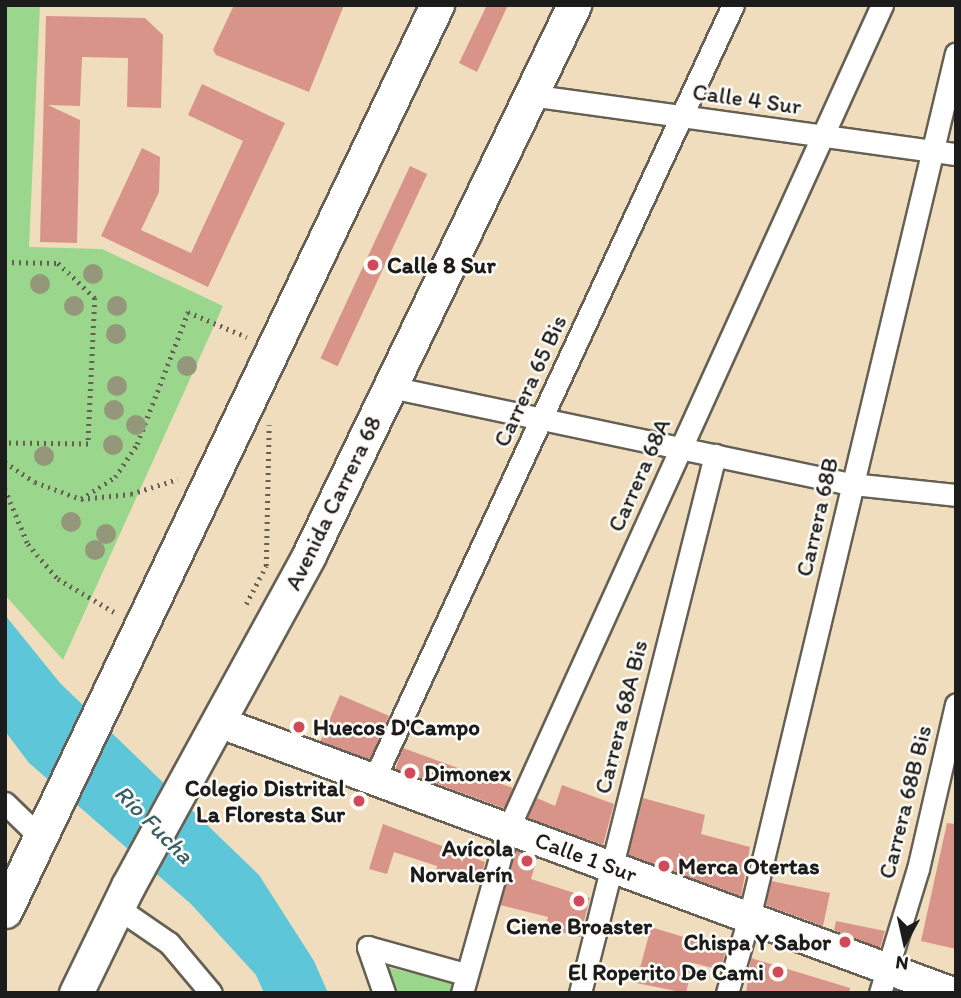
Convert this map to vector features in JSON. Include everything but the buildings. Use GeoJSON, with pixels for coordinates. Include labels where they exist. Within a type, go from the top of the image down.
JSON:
{"type":"FeatureCollection","features":[{"type":"Feature","properties":{"kind":"main road"},"geometry":{"type":"LineString","coordinates":[[5,911],[437,5]]}},
{"type":"Feature","properties":{"kind":"main road","name":"Avenida Carrera 68"},"geometry":{"type":"LineString","coordinates":[[76,993],[123,897],[309,555],[574,5]]}},
{"type":"Feature","properties":{"kind":"street","name":"Carrera 65 Bis"},"geometry":{"type":"LineString","coordinates":[[374,779],[733,5]]}},
{"type":"Feature","properties":{"kind":"street","name":"Carrera 68A"},"geometry":{"type":"LineString","coordinates":[[384,993],[368,947],[463,983],[508,829],[882,5]]}},
{"type":"Feature","properties":{"kind":"street","name":"Carrera 68B"},"geometry":{"type":"LineString","coordinates":[[727,993],[749,918],[956,53]]}},
{"type":"Feature","properties":{"kind":"street","name":"Calle 4 Sur"},"geometry":{"type":"LineString","coordinates":[[530,96],[956,154]]}},
{"type":"Feature","properties":{"kind":"street"},"geometry":{"type":"LineString","coordinates":[[390,387],[852,484],[956,495]]}},
{"type":"Feature","properties":{"kind":"street","name":"Carrera 68A Bis"},"geometry":{"type":"LineString","coordinates":[[580,993],[715,455]]}},
{"type":"Feature","properties":{"kind":"street","name":"Carrera 68B Bis"},"geometry":{"type":"LineString","coordinates":[[883,981],[918,869],[956,704]]}},
{"type":"Feature","properties":{"kind":"street","name":"Calle 1 Sur"},"geometry":{"type":"LineString","coordinates":[[218,722],[749,918],[883,981],[953,993]]}},
{"type":"Feature","properties":{"kind":"street"},"geometry":{"type":"LineString","coordinates":[[5,803],[40,837]]}},
{"type":"Feature","properties":{"kind":"street"},"geometry":{"type":"LineString","coordinates":[[123,897],[169,943],[211,993]]}},
{"type":"Feature","properties":{"kind":"path"},"geometry":{"type":"LineString","coordinates":[[5,262],[58,264],[95,298],[88,444],[5,443]]}},
{"type":"Feature","properties":{"kind":"path"},"geometry":{"type":"LineString","coordinates":[[81,499],[115,477],[137,444],[188,312],[248,337]]}},
{"type":"Feature","properties":{"kind":"path"},"geometry":{"type":"LineString","coordinates":[[266,566],[269,413]]}},
{"type":"Feature","properties":{"kind":"path"},"geometry":{"type":"LineString","coordinates":[[5,462],[35,482],[81,499],[131,494],[182,478]]}},
{"type":"Feature","properties":{"kind":"path"},"geometry":{"type":"LineString","coordinates":[[5,489],[28,544],[58,579],[84,598],[142,625]]}},
{"type":"Feature","properties":{"kind":"green space"},"geometry":{"type":"Polygon","coordinates":[[[5,5],[40,5],[29,247],[102,249],[223,306],[63,660],[5,595],[5,5]]]}},
{"type":"Feature","properties":{"kind":"green space"},"geometry":{"type":"Polygon","coordinates":[[[386,967],[455,983],[453,993],[397,993],[386,967]]]}},
{"type":"Feature","properties":{"kind":"water","name":"Río Fucha"},"geometry":{"type":"Polygon","coordinates":[[[5,615],[60,683],[259,875],[314,961],[328,993],[264,993],[256,975],[191,904],[29,763],[5,731],[5,615]]]}},
{"type":"Feature","properties":{"kind":"place","name":"Calle 8 Sur"},"geometry":{"type":"Point","coordinates":[373,265]}},
{"type":"Feature","properties":{"kind":"place","name":"Huecos D'Campo"},"geometry":{"type":"Point","coordinates":[299,727]}},
{"type":"Feature","properties":{"kind":"place","name":"Dimonex"},"geometry":{"type":"Point","coordinates":[410,773]}},
{"type":"Feature","properties":{"kind":"place","name":"Colegio Distrital La Floresta Sur"},"geometry":{"type":"Point","coordinates":[359,801]}},
{"type":"Feature","properties":{"kind":"place","name":"Avícola Norvalerín"},"geometry":{"type":"Point","coordinates":[527,861]}},
{"type":"Feature","properties":{"kind":"place","name":"Merca Otertas"},"geometry":{"type":"Point","coordinates":[664,866]}},
{"type":"Feature","properties":{"kind":"place","name":"Ciene Broaster"},"geometry":{"type":"Point","coordinates":[579,901]}},
{"type":"Feature","properties":{"kind":"place","name":"Chispa Y Sabor"},"geometry":{"type":"Point","coordinates":[845,942]}},
{"type":"Feature","properties":{"kind":"place","name":"El Roperito De Cami"},"geometry":{"type":"Point","coordinates":[778,972]}}]}
